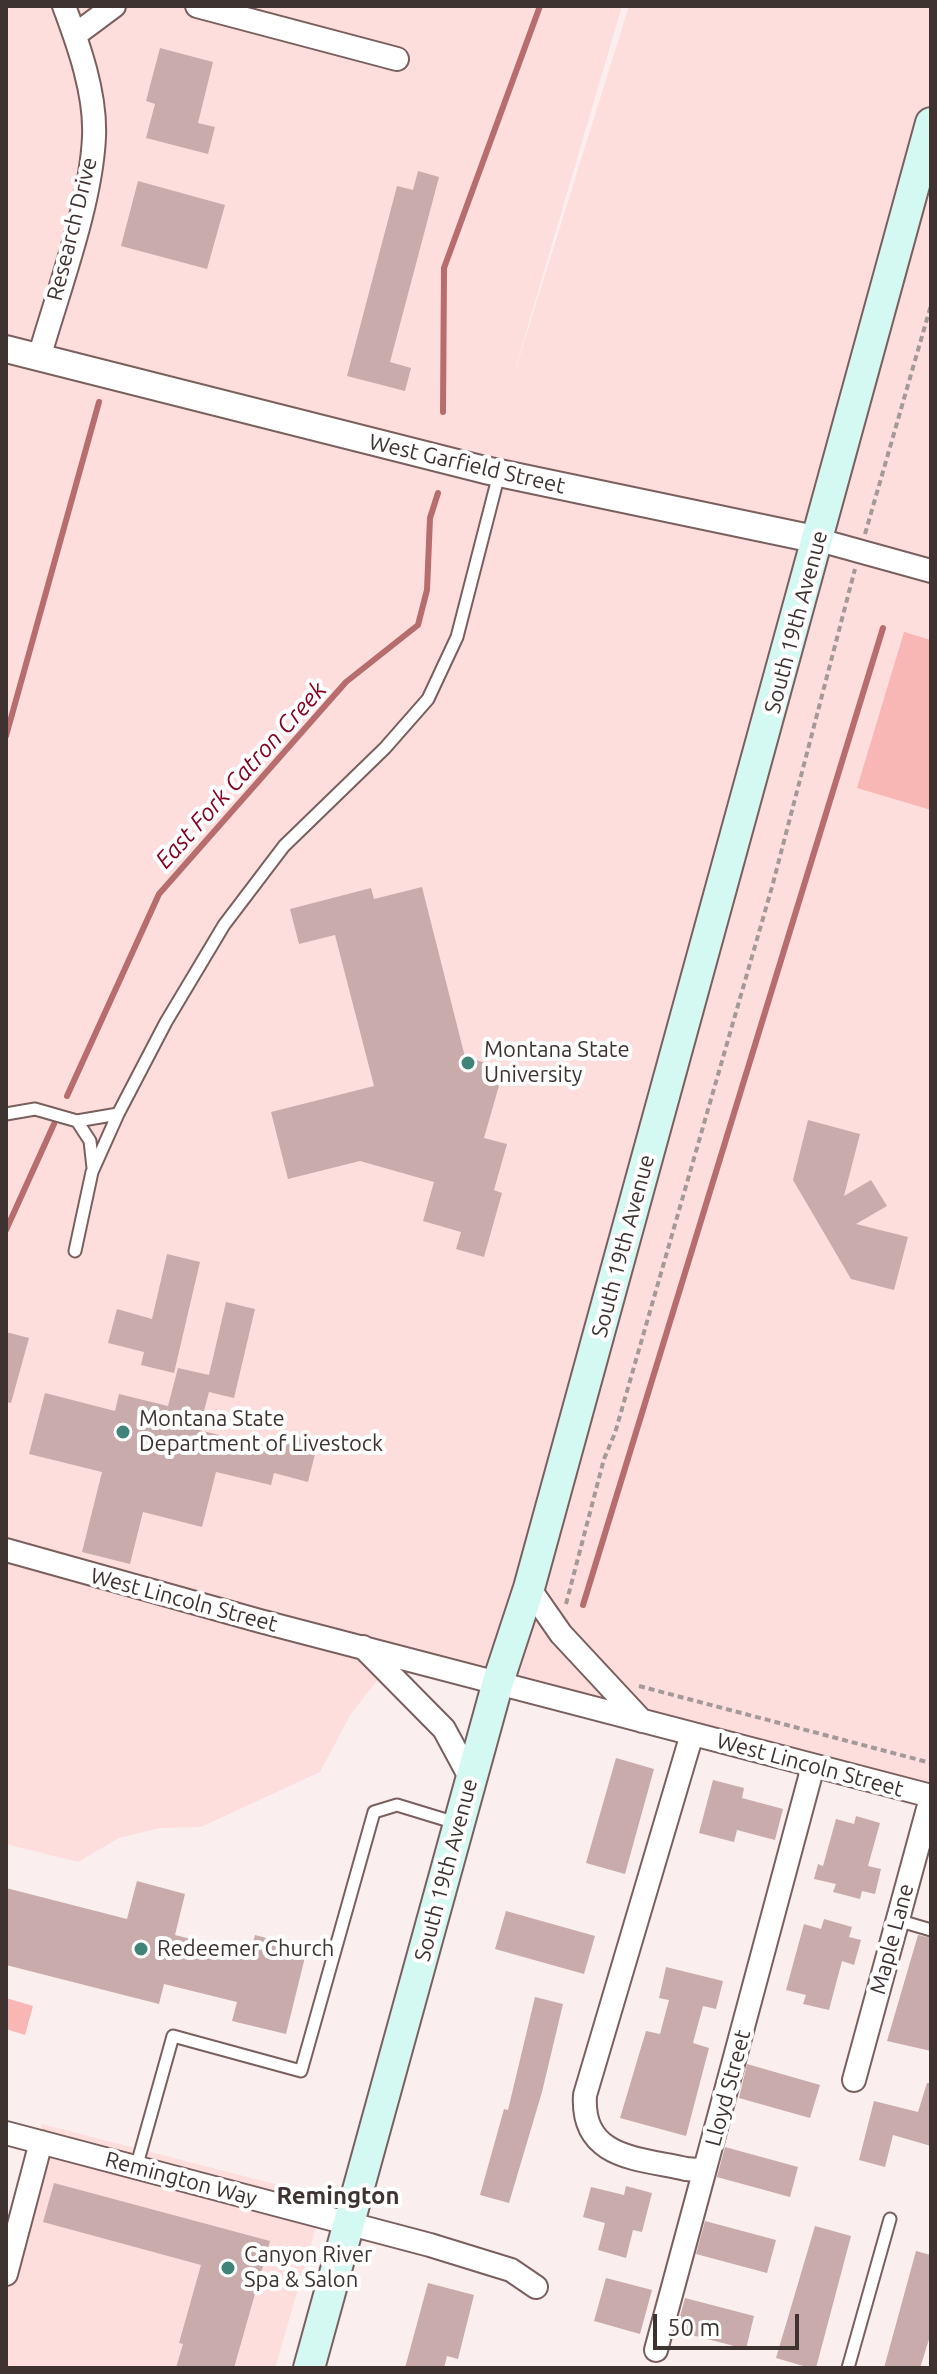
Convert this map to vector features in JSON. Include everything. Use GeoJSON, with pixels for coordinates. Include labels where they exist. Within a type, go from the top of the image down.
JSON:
{"type":"FeatureCollection","features":[{"type":"Feature","properties":{"kind":"main road","name":"South 19th Avenue"},"geometry":{"type":"LineString","coordinates":[[309,2368],[498,1682],[529,1588],[931,123]]}},
{"type":"Feature","properties":{"kind":"street","name":"Research Drive"},"geometry":{"type":"LineString","coordinates":[[39,358],[90,174],[94,135],[88,89],[75,35],[64,6]]}},
{"type":"Feature","properties":{"kind":"street"},"geometry":{"type":"LineString","coordinates":[[75,35],[114,6]]}},
{"type":"Feature","properties":{"kind":"street"},"geometry":{"type":"LineString","coordinates":[[197,6],[397,59]]}},
{"type":"Feature","properties":{"kind":"street","name":"West Garfield Street"},"geometry":{"type":"LineString","coordinates":[[6,349],[499,473],[819,540],[931,571]]}},
{"type":"Feature","properties":{"kind":"street","name":"West Lincoln Street"},"geometry":{"type":"LineString","coordinates":[[6,1550],[931,1797]]}},
{"type":"Feature","properties":{"kind":"street"},"geometry":{"type":"LineString","coordinates":[[529,1588],[561,1634],[643,1721]]}},
{"type":"Feature","properties":{"kind":"street"},"geometry":{"type":"LineString","coordinates":[[362,1646],[444,1729],[471,1779]]}},
{"type":"Feature","properties":{"kind":"street","name":"Lloyd Street"},"geometry":{"type":"LineString","coordinates":[[692,1734],[585,2095],[584,2113],[602,2145],[615,2153],[686,2169],[698,2170],[706,2165],[813,1766]]}},
{"type":"Feature","properties":{"kind":"street","name":"Maple Lane"},"geometry":{"type":"LineString","coordinates":[[854,2080],[931,1797]]}},
{"type":"Feature","properties":{"kind":"street","name":"Remington Way"},"geometry":{"type":"LineString","coordinates":[[6,2133],[349,2223],[511,2270],[536,2287]]}},
{"type":"Feature","properties":{"kind":"street"},"geometry":{"type":"LineString","coordinates":[[6,2274],[41,2142]]}},
{"type":"Feature","properties":{"kind":"street"},"geometry":{"type":"LineString","coordinates":[[656,2350],[706,2165]]}},
{"type":"Feature","properties":{"kind":"lane"},"geometry":{"type":"LineString","coordinates":[[75,1251],[92,1172],[118,1114],[196,970],[252,885],[284,846],[385,748],[428,699],[457,637],[499,473]]}},
{"type":"Feature","properties":{"kind":"lane"},"geometry":{"type":"LineString","coordinates":[[6,1114],[35,1109],[77,1121],[118,1114]]}},
{"type":"Feature","properties":{"kind":"lane"},"geometry":{"type":"LineString","coordinates":[[77,1121],[90,1141],[92,1172]]}},
{"type":"Feature","properties":{"kind":"lane"},"geometry":{"type":"LineString","coordinates":[[136,2168],[173,2036],[301,2071],[374,1812],[397,1805],[459,1823]]}},
{"type":"Feature","properties":{"kind":"lane"},"geometry":{"type":"LineString","coordinates":[[897,1920],[931,1930]]}},
{"type":"Feature","properties":{"kind":"lane"},"geometry":{"type":"LineString","coordinates":[[848,2368],[890,2219]]}},
{"type":"Feature","properties":{"kind":"path"},"geometry":{"type":"LineString","coordinates":[[567,1609],[566,1600],[604,1459],[615,1433],[689,1185],[860,551],[931,305]]}},
{"type":"Feature","properties":{"kind":"path"},"geometry":{"type":"LineString","coordinates":[[637,1686],[931,1763]]}},
{"type":"Feature","properties":{"kind":"shaded area","name":"Montana State University"},"geometry":{"type":"Polygon","coordinates":[[[6,6],[622,6],[510,387],[629,6],[931,6],[931,1796],[397,1655],[351,1714],[320,1772],[201,1827],[160,1828],[119,1838],[78,1862],[6,1844],[6,6]]]}},
{"type":"Feature","properties":{"kind":"shaded area"},"geometry":{"type":"Polygon","coordinates":[[[904,632],[931,640],[931,810],[857,788],[904,632]]]}},
{"type":"Feature","properties":{"kind":"shaded area"},"geometry":{"type":"Polygon","coordinates":[[[6,1998],[33,2006],[25,2035],[6,2029],[6,1998]]]}},
{"type":"Feature","properties":{"kind":"shaded area"},"geometry":{"type":"Polygon","coordinates":[[[42,2124],[325,2197],[275,2368],[6,2368],[6,2258],[42,2124]]]}},
{"type":"Feature","properties":{"kind":"building"},"geometry":{"type":"Polygon","coordinates":[[[160,48],[213,62],[198,123],[215,127],[208,154],[146,138],[155,104],[146,101],[160,48]]]}},
{"type":"Feature","properties":{"kind":"building"},"geometry":{"type":"Polygon","coordinates":[[[418,171],[439,177],[390,362],[411,368],[405,391],[347,376],[397,186],[413,190],[418,171]]]}},
{"type":"Feature","properties":{"kind":"building"},"geometry":{"type":"Polygon","coordinates":[[[138,181],[225,205],[207,269],[121,246],[138,181]]]}},
{"type":"Feature","properties":{"kind":"building"},"geometry":{"type":"Polygon","coordinates":[[[422,887],[465,1057],[504,1068],[484,1138],[507,1144],[494,1190],[502,1193],[484,1257],[456,1249],[461,1232],[423,1221],[434,1182],[360,1161],[288,1179],[271,1112],[374,1086],[335,935],[299,944],[290,909],[371,888],[374,899],[422,887]]]}},
{"type":"Feature","properties":{"kind":"building"},"geometry":{"type":"Polygon","coordinates":[[[808,1120],[860,1134],[844,1196],[871,1180],[887,1206],[856,1224],[908,1237],[894,1290],[851,1279],[793,1180],[808,1120]]]}},
{"type":"Feature","properties":{"kind":"building"},"geometry":{"type":"Polygon","coordinates":[[[167,1254],[200,1262],[174,1373],[141,1365],[144,1352],[108,1343],[117,1309],[152,1319],[167,1254]]]}},
{"type":"Feature","properties":{"kind":"building","name":"Montana State Department of Livestock"},"geometry":{"type":"Polygon","coordinates":[[[226,1302],[255,1309],[234,1398],[209,1392],[199,1430],[285,1451],[289,1435],[318,1442],[308,1482],[274,1473],[271,1485],[216,1472],[202,1527],[143,1512],[130,1564],[82,1552],[102,1472],[29,1454],[45,1393],[115,1411],[119,1394],[168,1406],[178,1368],[209,1375],[226,1302]]]}},
{"type":"Feature","properties":{"kind":"building"},"geometry":{"type":"Polygon","coordinates":[[[6,1332],[29,1338],[11,1403],[6,1402],[6,1332]]]}},
{"type":"Feature","properties":{"kind":"building"},"geometry":{"type":"Polygon","coordinates":[[[616,1758],[654,1769],[625,1874],[586,1863],[616,1758]]]}},
{"type":"Feature","properties":{"kind":"building"},"geometry":{"type":"Polygon","coordinates":[[[713,1780],[744,1788],[742,1798],[783,1809],[775,1840],[737,1830],[734,1842],[699,1833],[713,1780]]]}},
{"type":"Feature","properties":{"kind":"building"},"geometry":{"type":"Polygon","coordinates":[[[856,1816],[880,1823],[868,1866],[881,1869],[875,1894],[862,1891],[860,1899],[833,1892],[836,1884],[814,1879],[818,1864],[823,1866],[836,1819],[854,1824],[856,1816]]]}},
{"type":"Feature","properties":{"kind":"building"},"geometry":{"type":"Polygon","coordinates":[[[137,1881],[185,1894],[175,1935],[250,1954],[255,1935],[307,1949],[286,2034],[232,2021],[237,2002],[164,1984],[159,2004],[6,1965],[6,1888],[127,1919],[137,1881]]]}},
{"type":"Feature","properties":{"kind":"building"},"geometry":{"type":"Polygon","coordinates":[[[506,1911],[595,1936],[584,1974],[495,1949],[506,1911]]]}},
{"type":"Feature","properties":{"kind":"building"},"geometry":{"type":"Polygon","coordinates":[[[824,1919],[852,1927],[849,1937],[861,1940],[854,1965],[842,1961],[829,2010],[803,2004],[806,1995],[786,1990],[804,1924],[821,1929],[824,1919]]]}},
{"type":"Feature","properties":{"kind":"building"},"geometry":{"type":"Polygon","coordinates":[[[918,1935],[931,1938],[931,2051],[887,2041],[918,1935]]]}},
{"type":"Feature","properties":{"kind":"building"},"geometry":{"type":"Polygon","coordinates":[[[666,1967],[723,1981],[716,2009],[703,2006],[693,2043],[709,2048],[686,2136],[620,2118],[646,2031],[660,2034],[669,2000],[659,1998],[666,1967]]]}},
{"type":"Feature","properties":{"kind":"building"},"geometry":{"type":"Polygon","coordinates":[[[535,1997],[563,2004],[542,2092],[509,2203],[480,2195],[504,2109],[508,2110],[535,1997]]]}},
{"type":"Feature","properties":{"kind":"building"},"geometry":{"type":"Polygon","coordinates":[[[747,2064],[820,2085],[810,2118],[739,2098],[747,2064]]]}},
{"type":"Feature","properties":{"kind":"building"},"geometry":{"type":"Polygon","coordinates":[[[927,2083],[931,2083],[931,2146],[893,2135],[885,2167],[859,2160],[874,2101],[918,2112],[927,2083]]]}},
{"type":"Feature","properties":{"kind":"building"},"geometry":{"type":"Polygon","coordinates":[[[725,2147],[798,2167],[790,2197],[717,2177],[725,2147]]]}},
{"type":"Feature","properties":{"kind":"building"},"geometry":{"type":"Polygon","coordinates":[[[54,2183],[270,2241],[234,2368],[176,2368],[183,2344],[179,2343],[201,2265],[43,2222],[54,2183]]]}},
{"type":"Feature","properties":{"kind":"building"},"geometry":{"type":"Polygon","coordinates":[[[626,2186],[652,2193],[642,2232],[633,2230],[626,2258],[598,2250],[605,2223],[583,2217],[591,2187],[624,2195],[626,2186]]]}},
{"type":"Feature","properties":{"kind":"building"},"geometry":{"type":"Polygon","coordinates":[[[705,2221],[776,2240],[767,2273],[696,2254],[705,2221]]]}},
{"type":"Feature","properties":{"kind":"building"},"geometry":{"type":"Polygon","coordinates":[[[815,2226],[851,2236],[816,2368],[810,2368],[776,2358],[815,2226]]]}},
{"type":"Feature","properties":{"kind":"building"},"geometry":{"type":"Polygon","coordinates":[[[916,2251],[931,2255],[931,2333],[920,2368],[884,2368],[916,2251]]]}},
{"type":"Feature","properties":{"kind":"building"},"geometry":{"type":"Polygon","coordinates":[[[606,2278],[652,2290],[640,2334],[594,2321],[606,2278]]]}},
{"type":"Feature","properties":{"kind":"building"},"geometry":{"type":"Polygon","coordinates":[[[428,2283],[474,2295],[458,2359],[447,2356],[444,2368],[405,2368],[428,2283]]]}},
{"type":"Feature","properties":{"kind":"building"},"geometry":{"type":"Polygon","coordinates":[[[685,2298],[754,2316],[746,2349],[676,2331],[685,2298]]]}},
{"type":"Feature","properties":{"kind":"waterway","name":"East Fork Catron Creek"},"geometry":{"type":"LineString","coordinates":[[443,412],[444,268],[540,6]]}},
{"type":"Feature","properties":{"kind":"waterway"},"geometry":{"type":"LineString","coordinates":[[6,736],[99,402]]}},
{"type":"Feature","properties":{"kind":"waterway","name":"East Fork Catron Creek"},"geometry":{"type":"LineString","coordinates":[[67,1096],[159,894],[346,682],[418,625],[427,590],[430,518],[438,493]]}},
{"type":"Feature","properties":{"kind":"waterway"},"geometry":{"type":"LineString","coordinates":[[583,1605],[883,628]]}},
{"type":"Feature","properties":{"kind":"waterway","name":"East Fork Catron Creek"},"geometry":{"type":"LineString","coordinates":[[6,1230],[54,1124]]}},
{"type":"Feature","properties":{"kind":"place","name":"Montana State University"},"geometry":{"type":"Point","coordinates":[468,1063]}},
{"type":"Feature","properties":{"kind":"place","name":"Montana State Department of Livestock"},"geometry":{"type":"Point","coordinates":[123,1432]}},
{"type":"Feature","properties":{"kind":"place","name":"Redeemer Church"},"geometry":{"type":"Point","coordinates":[141,1949]}},
{"type":"Feature","properties":{"kind":"place","name":"Canyon River Spa & Salon"},"geometry":{"type":"Point","coordinates":[228,2268]}},
{"type":"Feature","properties":{"kind":"district","name":"Remington"},"geometry":{"type":"Point","coordinates":[338,2196]}}]}
